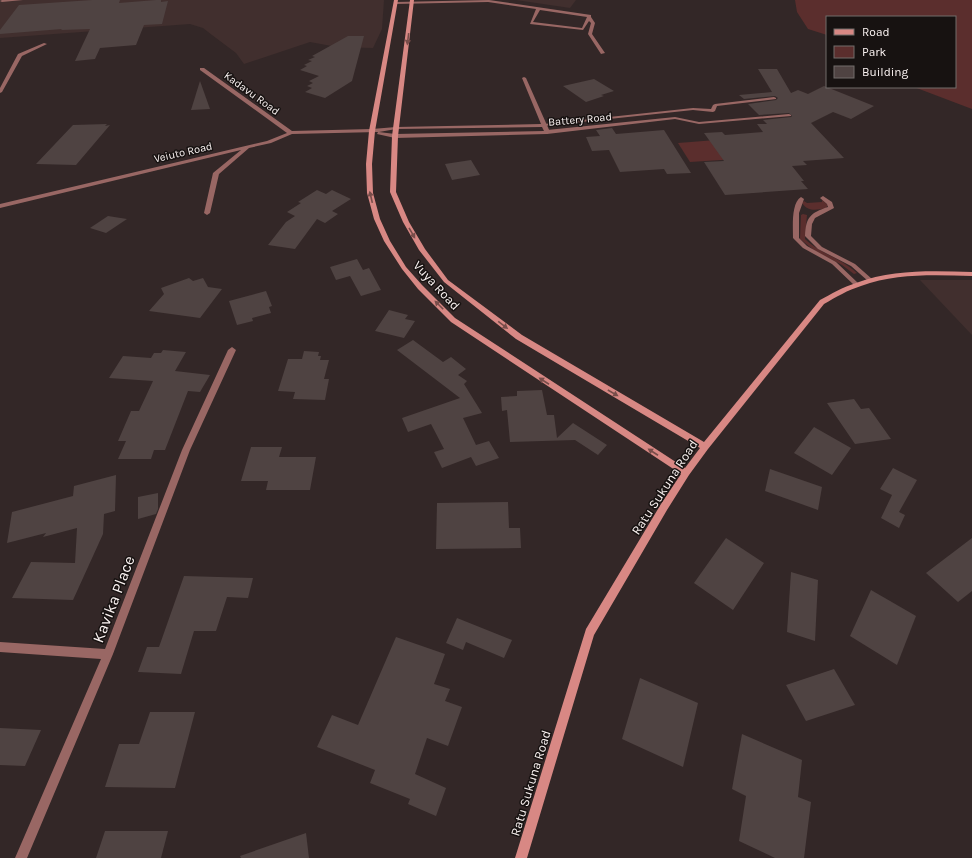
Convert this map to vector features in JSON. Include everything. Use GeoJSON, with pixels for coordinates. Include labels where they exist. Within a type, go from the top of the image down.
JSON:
{"type":"FeatureCollection","features":[{"type":"Feature","properties":{"kind":"main road","name":"Vuya Road"},"geometry":{"type":"LineString","coordinates":[[396,1],[372,131],[369,164],[370,193],[377,219],[387,241],[404,268],[420,287],[453,320],[686,473]]}},
{"type":"Feature","properties":{"kind":"main road","name":"Vuya Road"},"geometry":{"type":"LineString","coordinates":[[412,1],[395,136],[393,192],[406,222],[422,250],[446,281],[519,337],[705,447]]}},
{"type":"Feature","properties":{"kind":"main road","name":"Ratu Sukuna Road"},"geometry":{"type":"LineString","coordinates":[[521,858],[590,633],[664,507],[705,447],[822,302],[837,292],[856,284],[889,276],[916,273],[972,274]]}},
{"type":"Feature","properties":{"kind":"street"},"geometry":{"type":"LineString","coordinates":[[1,2],[21,0]]}},
{"type":"Feature","properties":{"kind":"street"},"geometry":{"type":"LineString","coordinates":[[396,1],[488,1],[590,16],[589,17],[593,23],[590,34],[603,53]]}},
{"type":"Feature","properties":{"kind":"street"},"geometry":{"type":"LineString","coordinates":[[539,8],[531,23],[583,29],[589,17]]}},
{"type":"Feature","properties":{"kind":"street"},"geometry":{"type":"LineString","coordinates":[[0,92],[20,55],[45,44]]}},
{"type":"Feature","properties":{"kind":"street","name":"Kadavu Road"},"geometry":{"type":"LineString","coordinates":[[202,69],[291,133]]}},
{"type":"Feature","properties":{"kind":"street"},"geometry":{"type":"LineString","coordinates":[[0,78],[8,77]]}},
{"type":"Feature","properties":{"kind":"street"},"geometry":{"type":"LineString","coordinates":[[524,78],[547,132]]}},
{"type":"Feature","properties":{"kind":"street"},"geometry":{"type":"LineString","coordinates":[[717,120],[718,116],[712,111],[714,104],[774,98]]}},
{"type":"Feature","properties":{"kind":"street","name":"Battery Road"},"geometry":{"type":"LineString","coordinates":[[372,131],[396,128],[544,125],[693,109],[712,111]]}},
{"type":"Feature","properties":{"kind":"street"},"geometry":{"type":"LineString","coordinates":[[679,111],[684,119]]}},
{"type":"Feature","properties":{"kind":"street","name":"Battery Road"},"geometry":{"type":"LineString","coordinates":[[372,131],[395,136],[547,132],[675,118],[699,122],[789,115]]}},
{"type":"Feature","properties":{"kind":"street","name":"Veiuto Road"},"geometry":{"type":"LineString","coordinates":[[0,206],[269,142],[291,133],[372,131]]}},
{"type":"Feature","properties":{"kind":"street"},"geometry":{"type":"LineString","coordinates":[[207,213],[216,174],[249,147]]}},
{"type":"Feature","properties":{"kind":"street"},"geometry":{"type":"LineString","coordinates":[[823,198],[830,203],[831,208],[814,214],[809,222],[808,236],[820,248],[853,265],[870,280]]}},
{"type":"Feature","properties":{"kind":"street"},"geometry":{"type":"LineString","coordinates":[[802,199],[796,213],[796,238],[805,247],[834,263],[856,284]]}},
{"type":"Feature","properties":{"kind":"street","name":"Kavika Place"},"geometry":{"type":"LineString","coordinates":[[21,858],[108,654],[186,450],[232,350]]}},
{"type":"Feature","properties":{"kind":"street"},"geometry":{"type":"LineString","coordinates":[[0,647],[108,654]]}},
{"type":"Feature","properties":{"kind":"shaded area"},"geometry":{"type":"Polygon","coordinates":[[[0,0],[384,0],[382,29],[373,48],[337,47],[310,42],[244,64],[236,53],[203,28],[190,24],[0,38],[0,0]]]}},
{"type":"Feature","properties":{"kind":"shaded area"},"geometry":{"type":"Polygon","coordinates":[[[516,0],[576,0],[570,8],[516,0]]]}},
{"type":"Feature","properties":{"kind":"shaded area"},"geometry":{"type":"Polygon","coordinates":[[[920,280],[972,280],[972,335],[920,280]]]}},
{"type":"Feature","properties":{"kind":"green space"},"geometry":{"type":"Polygon","coordinates":[[[795,0],[972,0],[972,109],[917,88],[956,88],[956,16],[826,16],[826,35],[808,29],[797,12],[795,0]]]}},
{"type":"Feature","properties":{"kind":"green space"},"geometry":{"type":"Polygon","coordinates":[[[754,137],[769,157],[690,162],[678,143],[754,137]]]}},
{"type":"Feature","properties":{"kind":"green space"},"geometry":{"type":"Polygon","coordinates":[[[822,200],[828,205],[826,208],[816,210],[807,208],[802,203],[804,201],[807,203],[822,202],[822,200]]]}},
{"type":"Feature","properties":{"kind":"green space"},"geometry":{"type":"Polygon","coordinates":[[[801,215],[807,215],[805,239],[818,249],[844,263],[857,273],[854,274],[842,265],[815,251],[800,239],[801,215]]]}},
{"type":"Feature","properties":{"kind":"building"},"geometry":{"type":"Polygon","coordinates":[[[92,0],[120,0],[119,3],[156,0],[161,0],[161,2],[168,1],[162,24],[144,25],[136,45],[100,48],[95,59],[75,61],[90,29],[61,30],[62,29],[0,34],[0,30],[19,5],[92,0]]]}},
{"type":"Feature","properties":{"kind":"building"},"geometry":{"type":"Polygon","coordinates":[[[348,36],[364,36],[352,81],[325,98],[305,92],[312,88],[307,86],[313,83],[309,81],[319,76],[300,70],[307,66],[304,65],[312,61],[308,60],[315,57],[312,56],[348,36]]]}},
{"type":"Feature","properties":{"kind":"building"},"geometry":{"type":"Polygon","coordinates":[[[758,69],[777,69],[791,93],[798,90],[808,94],[824,86],[874,106],[851,119],[833,112],[811,123],[844,158],[803,161],[807,165],[792,166],[804,181],[801,181],[808,189],[725,195],[704,162],[724,161],[704,133],[722,132],[725,135],[763,132],[757,124],[767,124],[763,120],[791,117],[792,116],[789,113],[759,115],[748,104],[776,100],[778,98],[775,96],[744,99],[739,95],[772,92],[758,69]]]}},
{"type":"Feature","properties":{"kind":"building"},"geometry":{"type":"Polygon","coordinates":[[[594,79],[614,91],[586,102],[563,86],[594,79]]]}},
{"type":"Feature","properties":{"kind":"building"},"geometry":{"type":"Polygon","coordinates":[[[200,81],[210,109],[191,110],[200,81]]]}},
{"type":"Feature","properties":{"kind":"building"},"geometry":{"type":"Polygon","coordinates":[[[107,124],[105,126],[110,125],[76,165],[36,164],[73,125],[107,124]]]}},
{"type":"Feature","properties":{"kind":"building"},"geometry":{"type":"Polygon","coordinates":[[[612,128],[616,134],[664,130],[691,173],[667,174],[664,169],[620,172],[609,150],[592,151],[586,137],[600,136],[596,130],[612,128]]]}},
{"type":"Feature","properties":{"kind":"building"},"geometry":{"type":"Polygon","coordinates":[[[471,160],[480,175],[452,180],[445,164],[471,160]]]}},
{"type":"Feature","properties":{"kind":"building"},"geometry":{"type":"Polygon","coordinates":[[[317,190],[326,194],[332,190],[351,199],[332,211],[338,214],[325,223],[317,219],[295,249],[268,245],[286,222],[295,216],[287,212],[301,203],[298,202],[317,190]]]}},
{"type":"Feature","properties":{"kind":"building"},"geometry":{"type":"Polygon","coordinates":[[[108,216],[127,219],[106,233],[90,228],[108,216]]]}},
{"type":"Feature","properties":{"kind":"building"},"geometry":{"type":"Polygon","coordinates":[[[357,259],[363,270],[369,268],[381,290],[361,296],[350,276],[336,280],[330,267],[357,259]]]}},
{"type":"Feature","properties":{"kind":"building"},"geometry":{"type":"Polygon","coordinates":[[[189,278],[193,281],[203,278],[208,287],[222,289],[200,318],[149,311],[164,294],[161,288],[189,278]]]}},
{"type":"Feature","properties":{"kind":"building"},"geometry":{"type":"Polygon","coordinates":[[[266,291],[272,306],[269,307],[271,313],[252,318],[253,321],[237,325],[229,301],[266,291]]]}},
{"type":"Feature","properties":{"kind":"building"},"geometry":{"type":"Polygon","coordinates":[[[389,310],[408,315],[405,319],[415,321],[404,338],[375,331],[389,310]]]}},
{"type":"Feature","properties":{"kind":"building"},"geometry":{"type":"Polygon","coordinates":[[[413,340],[443,362],[451,357],[466,369],[458,375],[467,381],[464,384],[482,413],[463,418],[476,445],[489,441],[499,458],[476,466],[471,457],[442,468],[434,452],[444,449],[431,424],[408,432],[402,418],[460,398],[397,350],[413,340]]]}},
{"type":"Feature","properties":{"kind":"building"},"geometry":{"type":"Polygon","coordinates":[[[163,350],[186,352],[175,371],[210,375],[200,392],[188,391],[165,450],[154,450],[151,459],[118,459],[126,441],[118,441],[131,411],[139,411],[153,381],[109,378],[123,356],[151,358],[154,353],[161,353],[163,350]]]}},
{"type":"Feature","properties":{"kind":"building"},"geometry":{"type":"Polygon","coordinates":[[[304,351],[319,352],[318,356],[321,356],[320,360],[329,360],[324,379],[329,379],[325,400],[293,399],[295,392],[278,391],[288,359],[302,359],[304,351]]]}},
{"type":"Feature","properties":{"kind":"building"},"geometry":{"type":"Polygon","coordinates":[[[542,390],[547,415],[554,415],[557,438],[573,423],[607,445],[598,455],[575,440],[510,442],[507,410],[502,411],[501,397],[517,396],[517,391],[542,390]]]}},
{"type":"Feature","properties":{"kind":"building"},"geometry":{"type":"Polygon","coordinates":[[[854,399],[861,409],[869,408],[891,439],[855,444],[827,403],[854,399]]]}},
{"type":"Feature","properties":{"kind":"building"},"geometry":{"type":"Polygon","coordinates":[[[814,427],[851,448],[832,475],[794,453],[814,427]]]}},
{"type":"Feature","properties":{"kind":"building"},"geometry":{"type":"Polygon","coordinates":[[[251,447],[282,447],[279,457],[316,457],[310,490],[266,490],[268,481],[241,481],[251,447]]]}},
{"type":"Feature","properties":{"kind":"building"},"geometry":{"type":"Polygon","coordinates":[[[893,468],[917,480],[899,512],[905,515],[899,528],[881,518],[892,495],[880,489],[893,468]]]}},
{"type":"Feature","properties":{"kind":"building"},"geometry":{"type":"Polygon","coordinates":[[[770,469],[822,487],[818,510],[765,491],[770,469]]]}},
{"type":"Feature","properties":{"kind":"building"},"geometry":{"type":"Polygon","coordinates":[[[116,475],[115,511],[104,514],[103,534],[73,600],[12,598],[31,562],[75,563],[77,528],[43,537],[46,533],[7,543],[12,512],[73,496],[74,486],[116,475]]]}},
{"type":"Feature","properties":{"kind":"building"},"geometry":{"type":"Polygon","coordinates":[[[158,493],[158,509],[156,514],[138,519],[138,497],[158,493]]]}},
{"type":"Feature","properties":{"kind":"building"},"geometry":{"type":"Polygon","coordinates":[[[508,502],[509,528],[520,528],[521,548],[436,549],[437,503],[508,502]]]}},
{"type":"Feature","properties":{"kind":"building"},"geometry":{"type":"Polygon","coordinates":[[[726,538],[764,563],[733,610],[694,583],[726,538]]]}},
{"type":"Feature","properties":{"kind":"building"},"geometry":{"type":"Polygon","coordinates":[[[972,538],[972,591],[958,602],[926,573],[972,538]]]}},
{"type":"Feature","properties":{"kind":"building"},"geometry":{"type":"Polygon","coordinates":[[[791,572],[818,580],[815,641],[787,632],[791,572]]]}},
{"type":"Feature","properties":{"kind":"building"},"geometry":{"type":"Polygon","coordinates":[[[184,576],[253,578],[248,598],[227,597],[216,631],[194,631],[181,674],[138,672],[147,647],[159,647],[184,576]]]}},
{"type":"Feature","properties":{"kind":"building"},"geometry":{"type":"Polygon","coordinates":[[[871,590],[916,616],[897,665],[850,636],[871,590]]]}},
{"type":"Feature","properties":{"kind":"building"},"geometry":{"type":"Polygon","coordinates":[[[457,618],[512,640],[504,658],[466,642],[463,650],[446,643],[457,618]]]}},
{"type":"Feature","properties":{"kind":"building"},"geometry":{"type":"Polygon","coordinates":[[[396,637],[445,654],[434,684],[450,689],[445,701],[462,707],[448,746],[427,738],[415,774],[446,788],[436,816],[408,804],[410,799],[370,783],[375,770],[317,747],[332,715],[358,725],[396,637]]]}},
{"type":"Feature","properties":{"kind":"building"},"geometry":{"type":"Polygon","coordinates":[[[834,669],[855,705],[806,721],[786,685],[834,669]]]}},
{"type":"Feature","properties":{"kind":"building"},"geometry":{"type":"Polygon","coordinates":[[[640,678],[698,703],[683,767],[622,739],[640,678]]]}},
{"type":"Feature","properties":{"kind":"building"},"geometry":{"type":"Polygon","coordinates":[[[150,712],[195,712],[175,788],[105,787],[119,744],[139,744],[150,712]]]}},
{"type":"Feature","properties":{"kind":"building"},"geometry":{"type":"Polygon","coordinates":[[[0,728],[41,730],[25,766],[0,765],[0,728]]]}},
{"type":"Feature","properties":{"kind":"building"},"geometry":{"type":"Polygon","coordinates":[[[742,734],[802,760],[798,797],[811,802],[804,858],[775,858],[739,841],[746,796],[732,789],[742,734]]]}},
{"type":"Feature","properties":{"kind":"building"},"geometry":{"type":"Polygon","coordinates":[[[105,831],[168,831],[161,858],[96,858],[105,831]]]}},
{"type":"Feature","properties":{"kind":"building"},"geometry":{"type":"Polygon","coordinates":[[[306,833],[309,858],[241,858],[240,856],[306,833]]]}}]}
